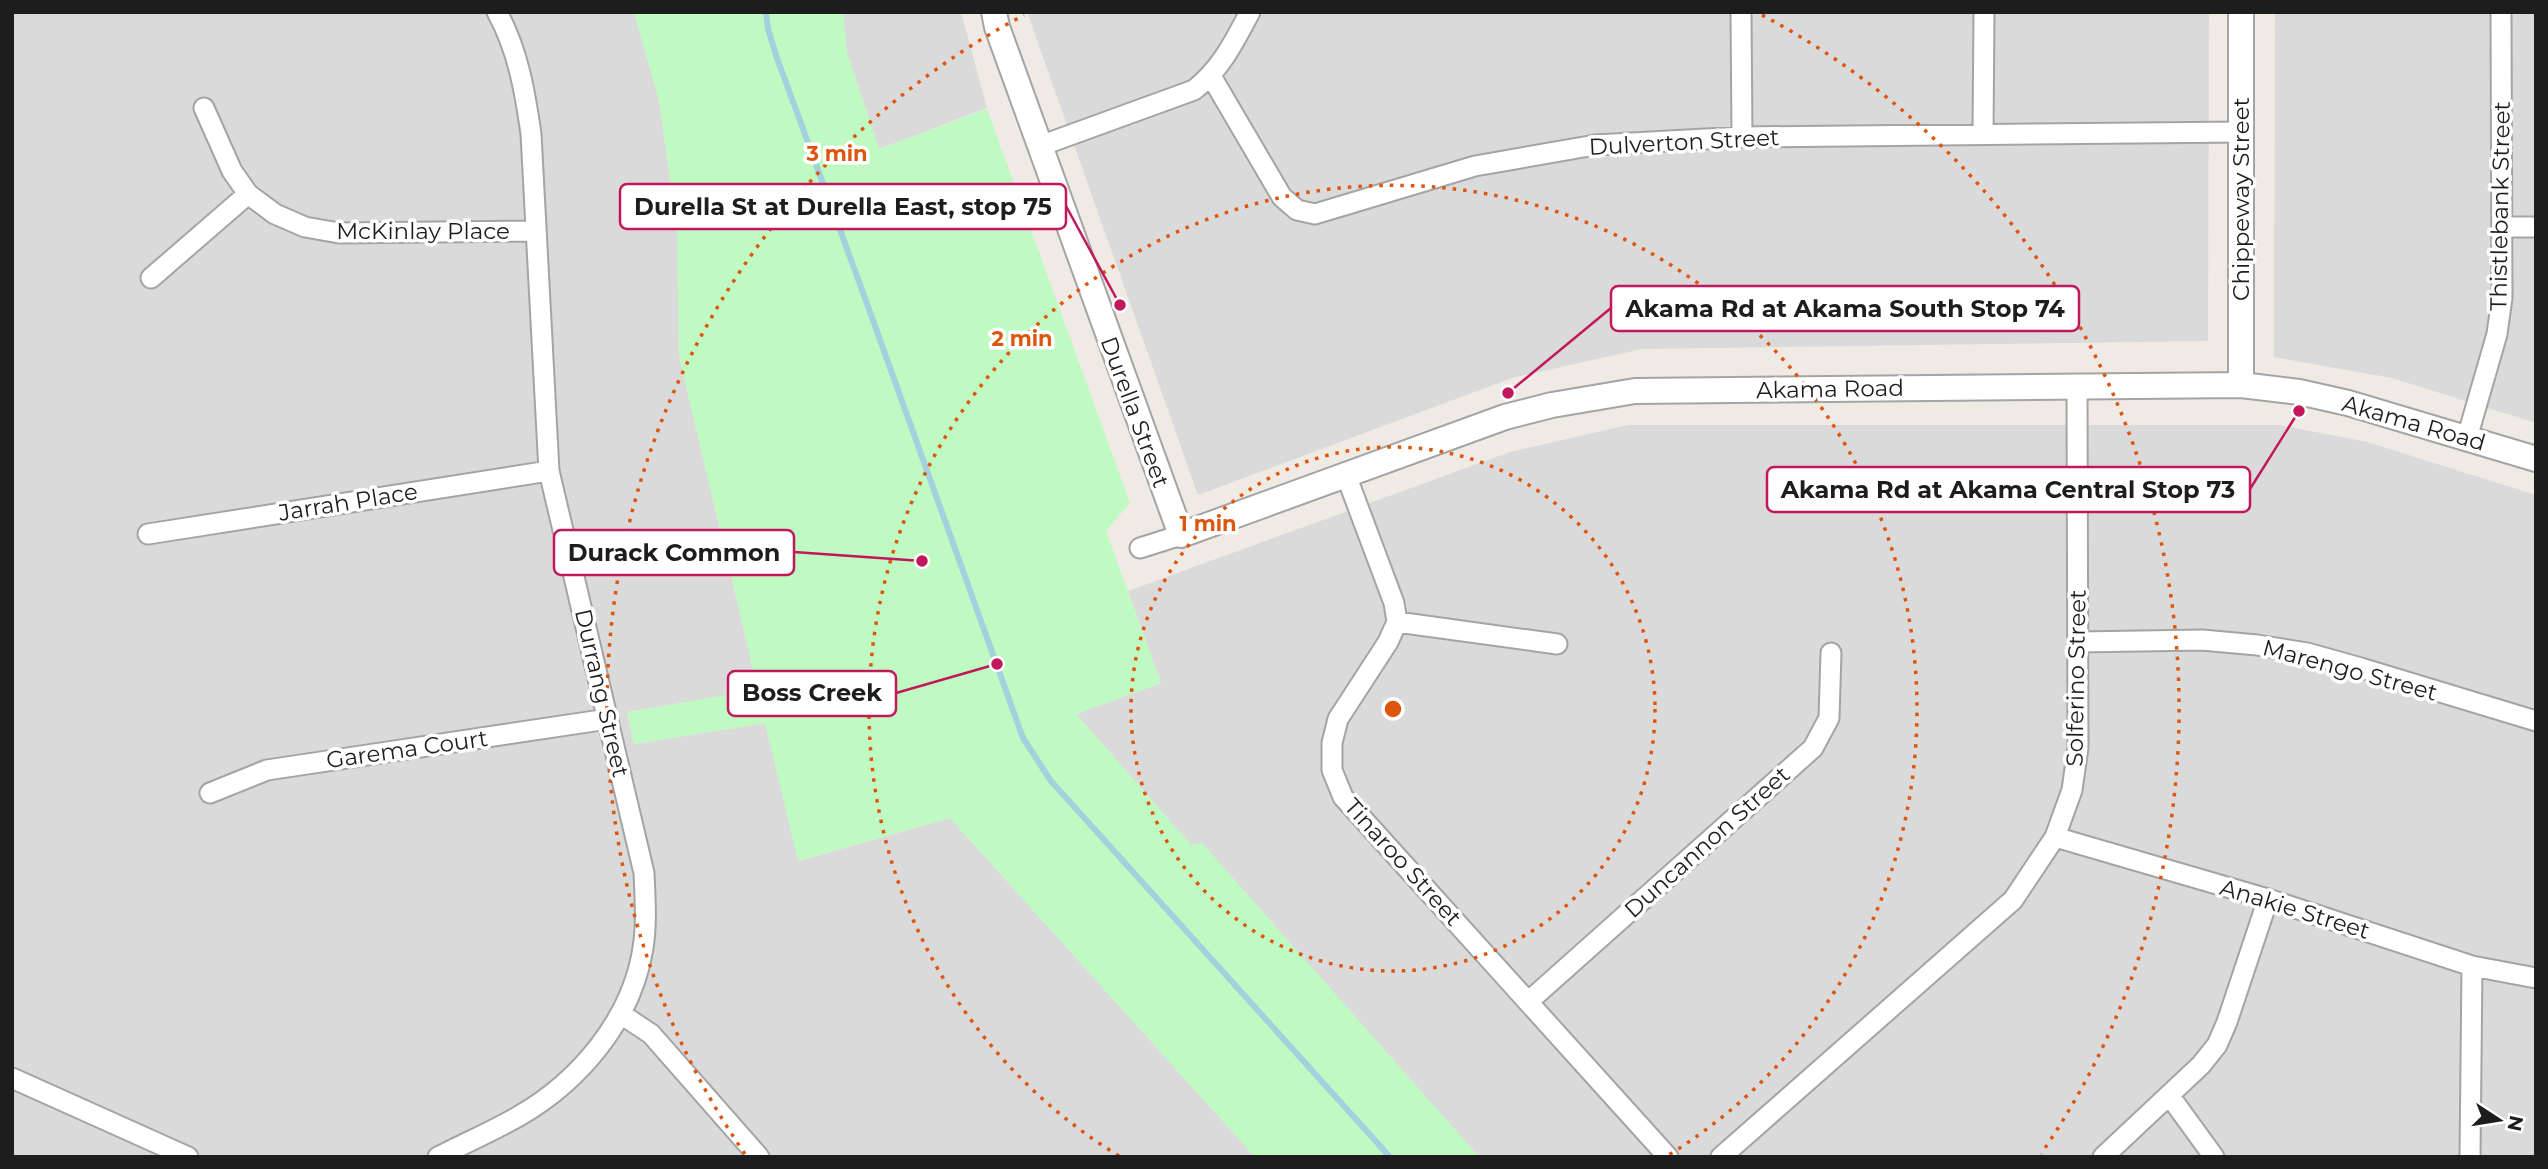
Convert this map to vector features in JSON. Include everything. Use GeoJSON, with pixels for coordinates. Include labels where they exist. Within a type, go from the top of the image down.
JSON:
{"type":"FeatureCollection","features":[{"type":"Feature","properties":{"kind":"street","name":"Durrang Street"},"geometry":{"type":"LineString","coordinates":[[438,1157],[520,1115],[549,1096],[579,1069],[621,1014],[634,986],[643,949],[646,915],[644,873],[549,471],[531,134],[525,91],[514,53],[497,12]]}},
{"type":"Feature","properties":{"kind":"street","name":"Durella Street"},"geometry":{"type":"LineString","coordinates":[[994,12],[997,27],[1181,535]]}},
{"type":"Feature","properties":{"kind":"street"},"geometry":{"type":"LineString","coordinates":[[1040,146],[1194,90],[1211,76],[1224,60],[1250,12]]}},
{"type":"Feature","properties":{"kind":"street"},"geometry":{"type":"LineString","coordinates":[[1741,12],[1742,136]]}},
{"type":"Feature","properties":{"kind":"street"},"geometry":{"type":"LineString","coordinates":[[1983,134],[1984,12]]}},
{"type":"Feature","properties":{"kind":"street","name":"Chippeway Street"},"geometry":{"type":"LineString","coordinates":[[2241,12],[2241,385]]}},
{"type":"Feature","properties":{"kind":"street","name":"Thistlebank Street"},"geometry":{"type":"LineString","coordinates":[[2467,438],[2497,334],[2502,298],[2501,12]]}},
{"type":"Feature","properties":{"kind":"street","name":"Dulverton Street"},"geometry":{"type":"LineString","coordinates":[[1211,76],[1282,197],[1297,210],[1315,214],[1464,169],[1536,154],[1619,143],[1742,136],[2241,132]]}},
{"type":"Feature","properties":{"kind":"street","name":"McKinlay Place"},"geometry":{"type":"LineString","coordinates":[[204,107],[232,171],[248,194],[275,214],[305,227],[339,233],[536,231]]}},
{"type":"Feature","properties":{"kind":"street"},"geometry":{"type":"LineString","coordinates":[[151,278],[248,194]]}},
{"type":"Feature","properties":{"kind":"street"},"geometry":{"type":"LineString","coordinates":[[2502,227],[2536,227]]}},
{"type":"Feature","properties":{"kind":"street","name":"Akama Road"},"geometry":{"type":"LineString","coordinates":[[1140,548],[1505,417],[1552,405],[1636,391],[2241,385],[2299,392],[2348,403],[2536,459]]}},
{"type":"Feature","properties":{"kind":"street","name":"Solferino Street"},"geometry":{"type":"LineString","coordinates":[[1721,1157],[2013,900],[2055,837],[2072,790],[2078,748],[2077,387]]}},
{"type":"Feature","properties":{"kind":"street","name":"Jarrah Place"},"geometry":{"type":"LineString","coordinates":[[148,534],[549,471]]}},
{"type":"Feature","properties":{"kind":"street"},"geometry":{"type":"LineString","coordinates":[[1346,475],[1394,603],[1397,622],[1557,644]]}},
{"type":"Feature","properties":{"kind":"street","name":"Tinaroo Street"},"geometry":{"type":"LineString","coordinates":[[1397,622],[1388,642],[1338,719],[1332,743],[1332,770],[1343,797],[1668,1157]]}},
{"type":"Feature","properties":{"kind":"street","name":"Marengo Street"},"geometry":{"type":"LineString","coordinates":[[2078,642],[2202,640],[2307,653],[2536,721]]}},
{"type":"Feature","properties":{"kind":"street","name":"Duncannon Street"},"geometry":{"type":"LineString","coordinates":[[1528,1002],[1813,748],[1829,718],[1830,653]]}},
{"type":"Feature","properties":{"kind":"street","name":"Garema Court"},"geometry":{"type":"LineString","coordinates":[[210,793],[267,770],[608,719]]}},
{"type":"Feature","properties":{"kind":"street","name":"Anakie Street"},"geometry":{"type":"LineString","coordinates":[[2055,837],[2268,900],[2472,966],[2536,978]]}},
{"type":"Feature","properties":{"kind":"street"},"geometry":{"type":"LineString","coordinates":[[2103,1157],[2201,1065],[2217,1045],[2268,900]]}},
{"type":"Feature","properties":{"kind":"street"},"geometry":{"type":"LineString","coordinates":[[2470,1157],[2472,966]]}},
{"type":"Feature","properties":{"kind":"street"},"geometry":{"type":"LineString","coordinates":[[621,1014],[651,1034],[759,1157]]}},
{"type":"Feature","properties":{"kind":"street"},"geometry":{"type":"LineString","coordinates":[[12,1078],[180,1155]]}},
{"type":"Feature","properties":{"kind":"street"},"geometry":{"type":"LineString","coordinates":[[2169,1095],[2214,1157]]}},
{"type":"Feature","properties":{"kind":"shaded area"},"geometry":{"type":"Polygon","coordinates":[[[12,12],[634,12],[659,100],[677,229],[679,356],[758,690],[627,712],[634,744],[765,723],[799,861],[950,818],[1255,1157],[12,1157],[12,12]]]}},
{"type":"Feature","properties":{"kind":"shaded area"},"geometry":{"type":"Polygon","coordinates":[[[843,12],[961,12],[987,108],[879,149],[847,53],[843,12]]]}},
{"type":"Feature","properties":{"kind":"shaded area"},"geometry":{"type":"Polygon","coordinates":[[[1027,12],[2209,12],[2208,341],[1642,349],[1512,378],[1198,495],[1027,12]]]}},
{"type":"Feature","properties":{"kind":"shaded area"},"geometry":{"type":"Polygon","coordinates":[[[2275,12],[2536,12],[2536,423],[2392,378],[2274,357],[2275,12]]]}},
{"type":"Feature","properties":{"kind":"shaded area"},"geometry":{"type":"Polygon","coordinates":[[[1628,425],[2279,425],[2367,442],[2536,495],[2536,1157],[1479,1157],[1202,844],[1191,845],[1076,714],[1161,683],[1128,591],[1510,452],[1628,425]]]}},
{"type":"Feature","properties":{"kind":"green space"},"geometry":{"type":"Polygon","coordinates":[[[634,12],[843,12],[847,53],[879,149],[987,109],[1130,503],[1106,531],[1161,683],[1076,714],[1191,845],[1202,843],[1479,1157],[1255,1157],[950,818],[798,861],[765,723],[634,744],[627,712],[758,690],[679,356],[677,229],[659,100],[634,12]]]}},
{"type":"Feature","properties":{"kind":"waterway"},"geometry":{"type":"LineString","coordinates":[[766,12],[777,58],[1023,738],[1051,781],[1390,1157]]}},
{"type":"Feature","properties":{"kind":"place","name":"Durella St at Durella East, stop 75"},"geometry":{"type":"Point","coordinates":[1120,305]}},
{"type":"Feature","properties":{"kind":"place","name":"Akama Rd at Akama South Stop 74"},"geometry":{"type":"Point","coordinates":[1508,393]}},
{"type":"Feature","properties":{"kind":"place","name":"Akama Rd at Akama Central Stop 73"},"geometry":{"type":"Point","coordinates":[2299,411]}},
{"type":"Feature","properties":{"kind":"place","name":"Durack Common"},"geometry":{"type":"Point","coordinates":[922,561]}},
{"type":"Feature","properties":{"kind":"place","name":"Boss Creek"},"geometry":{"type":"Point","coordinates":[997,664]}}]}
